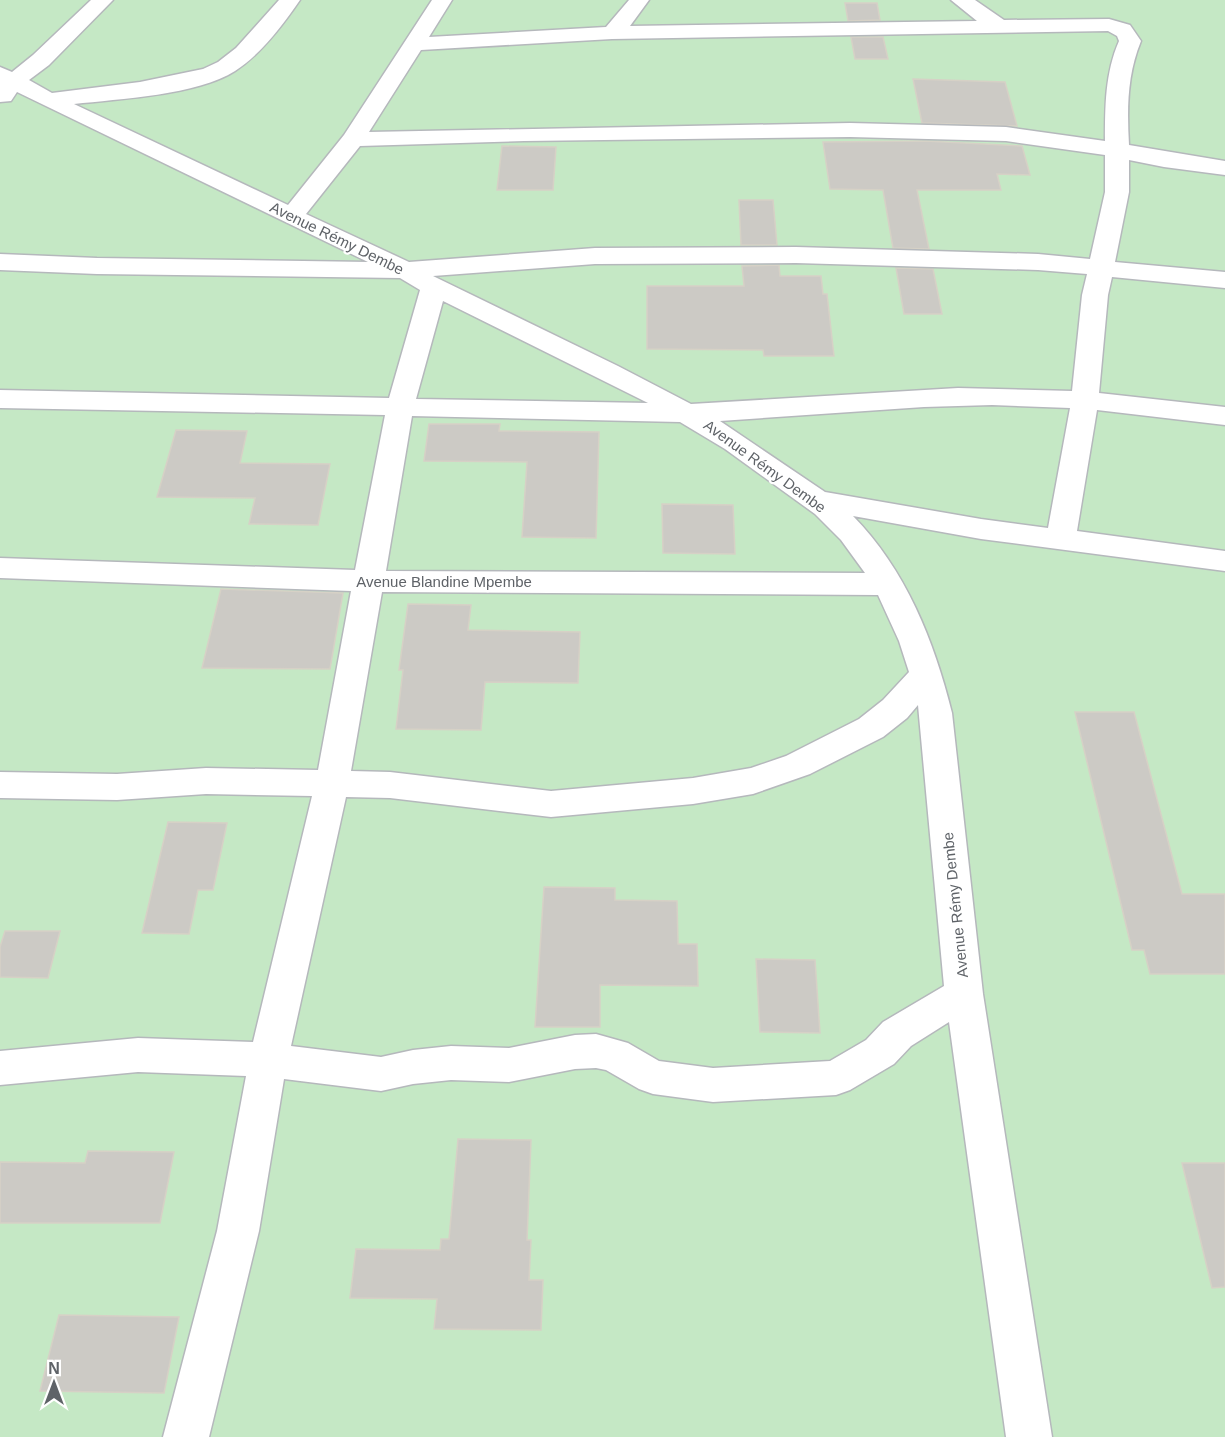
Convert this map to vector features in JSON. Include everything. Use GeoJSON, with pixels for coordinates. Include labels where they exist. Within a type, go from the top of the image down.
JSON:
{"type":"FeatureCollection","features":[{"type":"Feature","properties":{"kind":"street"},"geometry":{"type":"LineString","coordinates":[[5,85],[41,60],[103,0]]}},
{"type":"Feature","properties":{"kind":"street"},"geometry":{"type":"LineString","coordinates":[[48,100],[153,86],[208,75],[241,56],[290,0]]}},
{"type":"Feature","properties":{"kind":"street"},"geometry":{"type":"LineString","coordinates":[[291,217],[353,139],[442,0]]}},
{"type":"Feature","properties":{"kind":"street"},"geometry":{"type":"LineString","coordinates":[[612,33],[632,12],[639,0]]}},
{"type":"Feature","properties":{"kind":"street"},"geometry":{"type":"LineString","coordinates":[[961,0],[998,26]]}},
{"type":"Feature","properties":{"kind":"street"},"geometry":{"type":"LineString","coordinates":[[415,44],[612,33],[998,26],[1110,26],[1121,28],[1128,34],[1130,41],[1122,60],[1116,103],[1117,192],[1095,295],[1085,399],[1061,539]]}},
{"type":"Feature","properties":{"kind":"street","name":"Avenue Rémy Dembe"},"geometry":{"type":"LineString","coordinates":[[5,85],[48,100],[419,279],[690,414],[750,452],[817,500],[851,533],[889,584],[914,637],[927,673],[936,713],[964,994],[1029,1437]]}},
{"type":"Feature","properties":{"kind":"street"},"geometry":{"type":"LineString","coordinates":[[353,139],[524,134],[872,130],[1006,134],[1048,138],[1164,160],[1225,168]]}},
{"type":"Feature","properties":{"kind":"street"},"geometry":{"type":"LineString","coordinates":[[0,262],[210,268],[419,279],[595,256],[796,255],[1038,262],[1225,280]]}},
{"type":"Feature","properties":{"kind":"street"},"geometry":{"type":"LineString","coordinates":[[186,1437],[238,1232],[268,1060],[332,785],[400,407],[419,279]]}},
{"type":"Feature","properties":{"kind":"street"},"geometry":{"type":"LineString","coordinates":[[0,399],[690,414],[736,413],[920,398],[1085,399],[1225,416]]}},
{"type":"Feature","properties":{"kind":"street"},"geometry":{"type":"LineString","coordinates":[[817,500],[981,529],[1225,561]]}},
{"type":"Feature","properties":{"kind":"street","name":"Avenue Blandine Mpembe"},"geometry":{"type":"LineString","coordinates":[[0,568],[367,581],[889,584]]}},
{"type":"Feature","properties":{"kind":"street"},"geometry":{"type":"LineString","coordinates":[[0,785],[117,787],[206,782],[390,785],[552,804],[682,792],[753,781],[798,765],[871,728],[896,710],[927,673]]}},
{"type":"Feature","properties":{"kind":"street"},"geometry":{"type":"LineString","coordinates":[[0,1068],[138,1055],[268,1060],[381,1074],[451,1063],[509,1065],[574,1052],[596,1051],[614,1055],[653,1077],[713,1085],[836,1078],[880,1052],[897,1034],[964,994]]}},
{"type":"Feature","properties":{"kind":"green space"},"geometry":{"type":"Polygon","coordinates":[[[0,0],[1225,0],[1225,1437],[0,1437],[0,0]]]}},
{"type":"Feature","properties":{"kind":"building"},"geometry":{"type":"Polygon","coordinates":[[[845,3],[877,3],[880,20],[848,21],[845,3]]]}},
{"type":"Feature","properties":{"kind":"building"},"geometry":{"type":"Polygon","coordinates":[[[851,37],[883,37],[888,59],[855,59],[851,37]]]}},
{"type":"Feature","properties":{"kind":"building"},"geometry":{"type":"Polygon","coordinates":[[[913,79],[1005,82],[1017,126],[922,123],[913,79]]]}},
{"type":"Feature","properties":{"kind":"building"},"geometry":{"type":"Polygon","coordinates":[[[925,141],[1022,146],[1030,175],[997,174],[1001,190],[917,190],[929,249],[893,248],[883,190],[830,189],[823,142],[925,141]]]}},
{"type":"Feature","properties":{"kind":"building"},"geometry":{"type":"Polygon","coordinates":[[[502,146],[556,147],[553,190],[497,190],[502,146]]]}},
{"type":"Feature","properties":{"kind":"building"},"geometry":{"type":"Polygon","coordinates":[[[739,200],[773,200],[777,245],[741,245],[739,200]]]}},
{"type":"Feature","properties":{"kind":"building"},"geometry":{"type":"Polygon","coordinates":[[[779,265],[780,276],[821,276],[823,294],[827,294],[834,356],[764,356],[763,350],[647,349],[647,286],[744,286],[742,266],[779,265]]]}},
{"type":"Feature","properties":{"kind":"building"},"geometry":{"type":"Polygon","coordinates":[[[896,268],[933,269],[942,314],[904,314],[896,268]]]}},
{"type":"Feature","properties":{"kind":"building"},"geometry":{"type":"Polygon","coordinates":[[[429,424],[500,424],[499,431],[599,432],[596,538],[522,537],[527,462],[424,461],[429,424]]]}},
{"type":"Feature","properties":{"kind":"building"},"geometry":{"type":"Polygon","coordinates":[[[176,430],[247,431],[240,463],[330,464],[318,525],[249,524],[255,498],[157,497],[176,430]]]}},
{"type":"Feature","properties":{"kind":"building"},"geometry":{"type":"Polygon","coordinates":[[[662,504],[733,505],[735,554],[663,553],[662,504]]]}},
{"type":"Feature","properties":{"kind":"building"},"geometry":{"type":"Polygon","coordinates":[[[221,589],[343,593],[330,669],[202,668],[221,589]]]}},
{"type":"Feature","properties":{"kind":"building"},"geometry":{"type":"Polygon","coordinates":[[[408,604],[471,605],[468,630],[580,632],[578,683],[485,682],[481,730],[396,729],[403,670],[399,670],[408,604]]]}},
{"type":"Feature","properties":{"kind":"building"},"geometry":{"type":"Polygon","coordinates":[[[1075,712],[1134,712],[1182,894],[1225,894],[1225,974],[1150,974],[1144,950],[1132,950],[1075,712]]]}},
{"type":"Feature","properties":{"kind":"building"},"geometry":{"type":"Polygon","coordinates":[[[168,822],[227,823],[213,890],[198,890],[189,934],[142,933],[168,822]]]}},
{"type":"Feature","properties":{"kind":"building"},"geometry":{"type":"Polygon","coordinates":[[[544,887],[615,888],[615,900],[677,901],[678,944],[697,944],[698,986],[600,985],[600,1027],[535,1027],[544,887]]]}},
{"type":"Feature","properties":{"kind":"building"},"geometry":{"type":"Polygon","coordinates":[[[5,931],[60,931],[48,978],[0,977],[0,947],[5,931]]]}},
{"type":"Feature","properties":{"kind":"building"},"geometry":{"type":"Polygon","coordinates":[[[756,959],[815,960],[820,1033],[760,1032],[756,959]]]}},
{"type":"Feature","properties":{"kind":"building"},"geometry":{"type":"Polygon","coordinates":[[[458,1139],[531,1140],[527,1240],[531,1240],[529,1280],[543,1280],[541,1330],[434,1329],[437,1299],[350,1298],[356,1249],[440,1250],[441,1239],[449,1239],[458,1139]]]}},
{"type":"Feature","properties":{"kind":"building"},"geometry":{"type":"Polygon","coordinates":[[[88,1151],[174,1152],[160,1223],[0,1223],[0,1162],[85,1163],[88,1151]]]}},
{"type":"Feature","properties":{"kind":"building"},"geometry":{"type":"Polygon","coordinates":[[[1182,1163],[1225,1163],[1225,1287],[1212,1288],[1182,1163]]]}},
{"type":"Feature","properties":{"kind":"building"},"geometry":{"type":"Polygon","coordinates":[[[59,1315],[179,1317],[164,1393],[40,1391],[59,1315]]]}}]}
